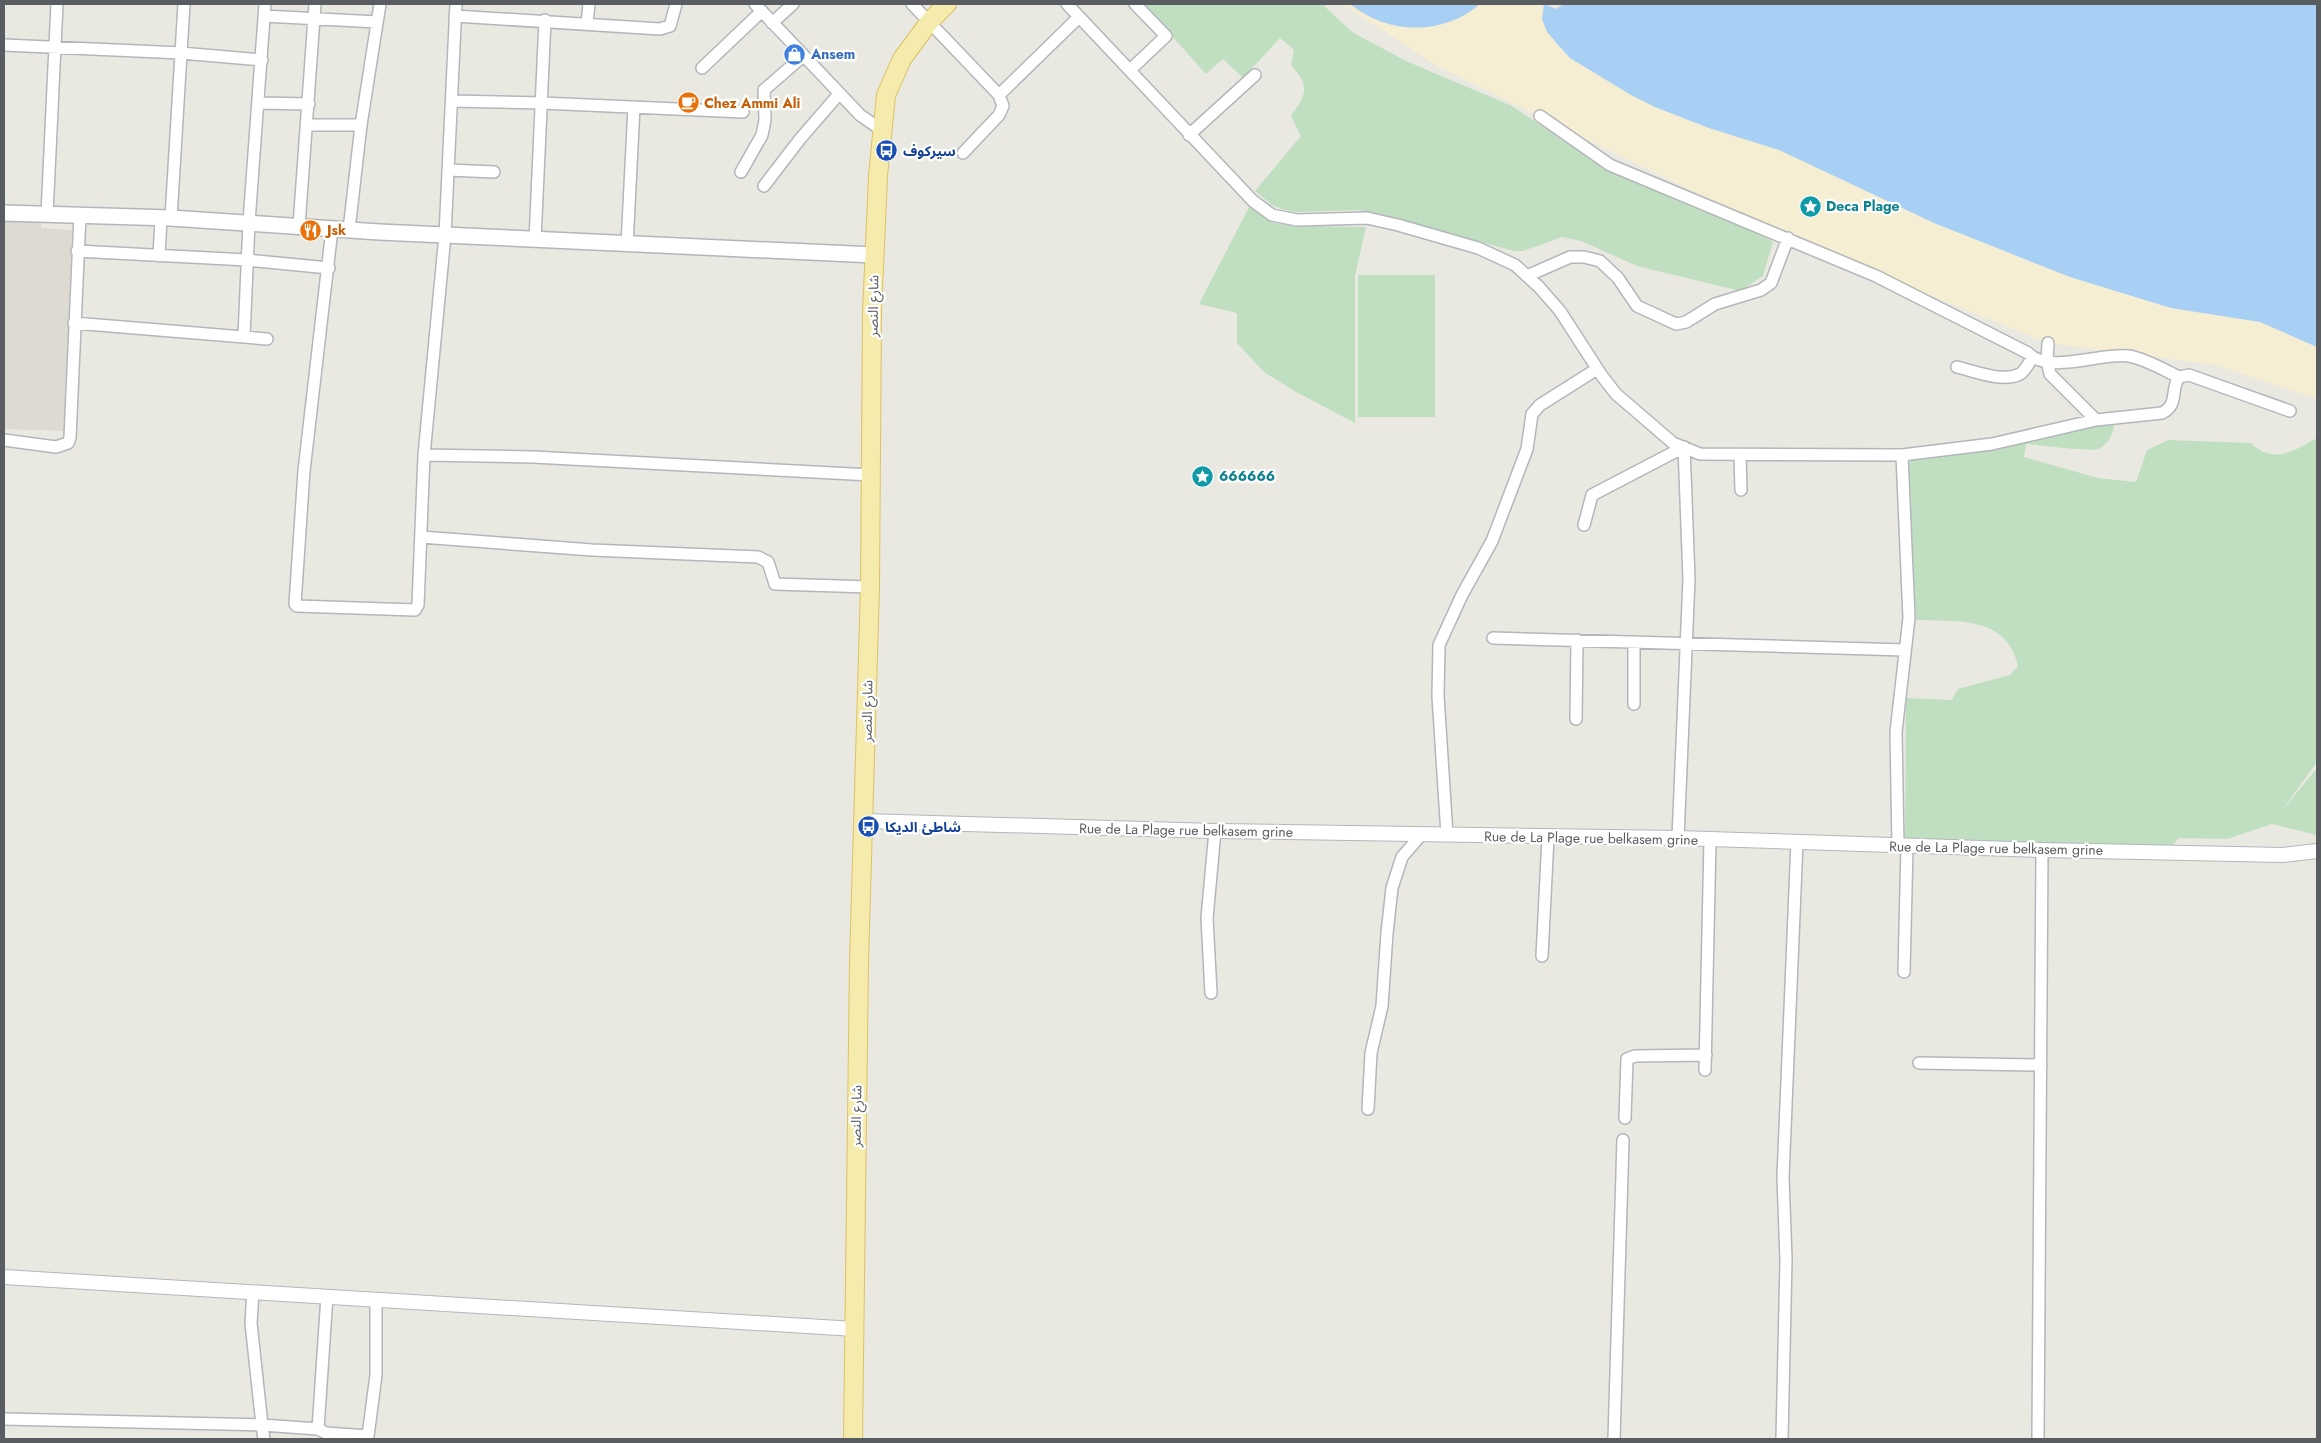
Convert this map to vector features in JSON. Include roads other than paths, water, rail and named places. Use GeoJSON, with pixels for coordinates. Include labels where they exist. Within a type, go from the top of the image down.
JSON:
{"type":"FeatureCollection","features":[{"type":"Feature","properties":{"kind":"main road","name":"شارع النصر"},"geometry":{"type":"LineString","coordinates":[[853,1439],[858,980],[870,587],[874,255],[886,95],[902,59],[930,21],[948,4]]}},
{"type":"Feature","properties":{"kind":"main road"},"geometry":{"type":"LineString","coordinates":[[4,213],[80,214],[249,222],[332,229],[626,245],[874,255]]}},
{"type":"Feature","properties":{"kind":"street"},"geometry":{"type":"LineString","coordinates":[[47,214],[57,4]]}},
{"type":"Feature","properties":{"kind":"street"},"geometry":{"type":"LineString","coordinates":[[159,256],[166,218],[184,4]]}},
{"type":"Feature","properties":{"kind":"street"},"geometry":{"type":"LineString","coordinates":[[244,337],[249,222],[265,4]]}},
{"type":"Feature","properties":{"kind":"street"},"geometry":{"type":"LineString","coordinates":[[299,226],[315,4]]}},
{"type":"Feature","properties":{"kind":"street"},"geometry":{"type":"LineString","coordinates":[[349,230],[361,125],[380,4]]}},
{"type":"Feature","properties":{"kind":"street"},"geometry":{"type":"LineString","coordinates":[[332,229],[329,268],[304,471],[295,604],[297,606],[415,610],[418,605],[424,455],[445,235],[456,4]]}},
{"type":"Feature","properties":{"kind":"street"},"geometry":{"type":"LineString","coordinates":[[587,23],[589,4]]}},
{"type":"Feature","properties":{"kind":"street"},"geometry":{"type":"LineString","coordinates":[[455,16],[545,20],[660,29],[670,26],[676,4]]}},
{"type":"Feature","properties":{"kind":"street"},"geometry":{"type":"LineString","coordinates":[[772,23],[793,4]]}},
{"type":"Feature","properties":{"kind":"street"},"geometry":{"type":"LineString","coordinates":[[912,4],[999,95],[1003,106],[999,115],[962,153]]}},
{"type":"Feature","properties":{"kind":"street"},"geometry":{"type":"LineString","coordinates":[[1067,4],[1253,201],[1272,215],[1297,220],[1367,218],[1478,248],[1515,265],[1560,311],[1597,369],[1616,394],[1673,443],[1700,454],[1902,455],[1992,444],[2096,420],[2162,413],[2173,404],[2175,382],[2180,377],[2189,375],[2290,411]]}},
{"type":"Feature","properties":{"kind":"street"},"geometry":{"type":"LineString","coordinates":[[1130,70],[1166,36],[1135,4]]}},
{"type":"Feature","properties":{"kind":"street"},"geometry":{"type":"LineString","coordinates":[[702,68],[758,7],[860,115],[884,131]]}},
{"type":"Feature","properties":{"kind":"street"},"geometry":{"type":"LineString","coordinates":[[264,16],[377,22]]}},
{"type":"Feature","properties":{"kind":"street"},"geometry":{"type":"LineString","coordinates":[[999,95],[1079,17]]}},
{"type":"Feature","properties":{"kind":"street"},"geometry":{"type":"LineString","coordinates":[[535,240],[545,20]]}},
{"type":"Feature","properties":{"kind":"street"},"geometry":{"type":"LineString","coordinates":[[4,45],[262,60]]}},
{"type":"Feature","properties":{"kind":"street"},"geometry":{"type":"LineString","coordinates":[[741,172],[762,136],[765,120],[764,90],[803,56]]}},
{"type":"Feature","properties":{"kind":"street"},"geometry":{"type":"LineString","coordinates":[[1189,135],[1255,75]]}},
{"type":"Feature","properties":{"kind":"street"},"geometry":{"type":"LineString","coordinates":[[764,186],[800,139],[839,94]]}},
{"type":"Feature","properties":{"kind":"street"},"geometry":{"type":"LineString","coordinates":[[452,101],[743,112]]}},
{"type":"Feature","properties":{"kind":"street"},"geometry":{"type":"LineString","coordinates":[[259,103],[308,104]]}},
{"type":"Feature","properties":{"kind":"street"},"geometry":{"type":"LineString","coordinates":[[626,245],[634,107]]}},
{"type":"Feature","properties":{"kind":"street"},"geometry":{"type":"LineString","coordinates":[[1540,116],[1610,165],[1788,238],[1816,253],[1876,276],[2028,353],[2032,358],[2066,362],[2130,356],[2180,377]]}},
{"type":"Feature","properties":{"kind":"street"},"geometry":{"type":"LineString","coordinates":[[307,125],[361,125]]}},
{"type":"Feature","properties":{"kind":"street"},"geometry":{"type":"LineString","coordinates":[[449,170],[494,172]]}},
{"type":"Feature","properties":{"kind":"street"},"geometry":{"type":"LineString","coordinates":[[4,440],[56,447],[68,443],[70,438],[80,214]]}},
{"type":"Feature","properties":{"kind":"street"},"geometry":{"type":"LineString","coordinates":[[1527,276],[1570,257],[1584,257],[1600,261],[1618,278],[1637,306],[1676,324],[1686,322],[1714,304],[1751,294],[1766,286],[1771,282],[1788,238]]}},
{"type":"Feature","properties":{"kind":"street"},"geometry":{"type":"LineString","coordinates":[[77,251],[248,260],[329,268]]}},
{"type":"Feature","properties":{"kind":"street"},"geometry":{"type":"LineString","coordinates":[[74,323],[267,339]]}},
{"type":"Feature","properties":{"kind":"street"},"geometry":{"type":"LineString","coordinates":[[2048,343],[2047,361],[2050,374],[2096,420]]}},
{"type":"Feature","properties":{"kind":"street"},"geometry":{"type":"LineString","coordinates":[[1956,368],[1995,376],[2012,376],[2021,373],[2032,358]]}},
{"type":"Feature","properties":{"kind":"street"},"geometry":{"type":"LineString","coordinates":[[1447,835],[1438,696],[1439,645],[1462,595],[1492,541],[1527,449],[1532,414],[1540,405],[1597,369]]}},
{"type":"Feature","properties":{"kind":"street"},"geometry":{"type":"LineString","coordinates":[[1584,525],[1592,495],[1684,447]]}},
{"type":"Feature","properties":{"kind":"street"},"geometry":{"type":"LineString","coordinates":[[1678,838],[1688,579],[1684,447]]}},
{"type":"Feature","properties":{"kind":"street"},"geometry":{"type":"LineString","coordinates":[[424,455],[533,457],[871,475]]}},
{"type":"Feature","properties":{"kind":"street"},"geometry":{"type":"LineString","coordinates":[[1740,455],[1741,490]]}},
{"type":"Feature","properties":{"kind":"street"},"geometry":{"type":"LineString","coordinates":[[1902,455],[1908,618],[1896,732],[1902,846],[1904,972]]}},
{"type":"Feature","properties":{"kind":"street"},"geometry":{"type":"LineString","coordinates":[[421,537],[592,550],[758,557],[768,562],[776,584],[870,587]]}},
{"type":"Feature","properties":{"kind":"street"},"geometry":{"type":"LineString","coordinates":[[1494,638],[1905,650]]}},
{"type":"Feature","properties":{"kind":"street"},"geometry":{"type":"LineString","coordinates":[[1576,719],[1577,640]]}},
{"type":"Feature","properties":{"kind":"street"},"geometry":{"type":"LineString","coordinates":[[1634,642],[1634,704]]}},
{"type":"Feature","properties":{"kind":"street","name":"Rue de La Plage rue belkasem grine"},"geometry":{"type":"LineString","coordinates":[[864,821],[1215,831],[1678,838],[2042,850],[2282,854],[2317,852]]}},
{"type":"Feature","properties":{"kind":"street"},"geometry":{"type":"LineString","coordinates":[[1211,993],[1207,918],[1215,831]]}},
{"type":"Feature","properties":{"kind":"street"},"geometry":{"type":"LineString","coordinates":[[1368,1109],[1371,1053],[1382,1006],[1392,888],[1402,857],[1421,835]]}},
{"type":"Feature","properties":{"kind":"street"},"geometry":{"type":"LineString","coordinates":[[1542,956],[1548,837]]}},
{"type":"Feature","properties":{"kind":"street"},"geometry":{"type":"LineString","coordinates":[[1706,1070],[1710,840]]}},
{"type":"Feature","properties":{"kind":"street"},"geometry":{"type":"LineString","coordinates":[[1782,1439],[1786,1260],[1783,1177],[1797,842]]}},
{"type":"Feature","properties":{"kind":"street"},"geometry":{"type":"LineString","coordinates":[[2038,1439],[2042,850]]}},
{"type":"Feature","properties":{"kind":"street"},"geometry":{"type":"LineString","coordinates":[[1625,1118],[1627,1059],[1635,1056],[1706,1054]]}},
{"type":"Feature","properties":{"kind":"street"},"geometry":{"type":"LineString","coordinates":[[1919,1063],[2041,1065]]}},
{"type":"Feature","properties":{"kind":"street"},"geometry":{"type":"LineString","coordinates":[[1614,1439],[1623,1140]]}},
{"type":"Feature","properties":{"kind":"street"},"geometry":{"type":"LineString","coordinates":[[4,1277],[854,1328]]}},
{"type":"Feature","properties":{"kind":"street"},"geometry":{"type":"LineString","coordinates":[[253,1292],[251,1323],[264,1439]]}},
{"type":"Feature","properties":{"kind":"street"},"geometry":{"type":"LineString","coordinates":[[318,1429],[327,1296]]}},
{"type":"Feature","properties":{"kind":"street"},"geometry":{"type":"LineString","coordinates":[[4,1419],[262,1425],[318,1429],[326,1432],[368,1436],[376,1375],[376,1300]]}},
{"type":"Feature","properties":{"kind":"water"},"geometry":{"type":"Polygon","coordinates":[[[1350,4],[1480,4],[1449,22],[1415,28],[1381,22],[1350,4]]]}},
{"type":"Feature","properties":{"kind":"water"},"geometry":{"type":"Polygon","coordinates":[[[1544,4],[1556,9],[1564,4],[2317,4],[2317,347],[2260,322],[2171,308],[2070,277],[1934,223],[1779,150],[1709,128],[1655,107],[1631,95],[1570,58],[1547,32],[1542,19],[1544,4]]]}},
{"type":"Feature","properties":{"kind":"place","name":"Ansem"},"geometry":{"type":"Point","coordinates":[795,54]}},
{"type":"Feature","properties":{"kind":"place","name":"Chez Ammi Ali"},"geometry":{"type":"Point","coordinates":[688,103]}},
{"type":"Feature","properties":{"kind":"place","name":"سيركوف"},"geometry":{"type":"Point","coordinates":[887,151]}},
{"type":"Feature","properties":{"kind":"place","name":"Deca Plage"},"geometry":{"type":"Point","coordinates":[1810,206]}},
{"type":"Feature","properties":{"kind":"place","name":"Jsk"},"geometry":{"type":"Point","coordinates":[311,230]}},
{"type":"Feature","properties":{"kind":"place","name":"666666"},"geometry":{"type":"Point","coordinates":[1203,476]}},
{"type":"Feature","properties":{"kind":"place","name":"شاطئ الديكا"},"geometry":{"type":"Point","coordinates":[869,827]}}]}
